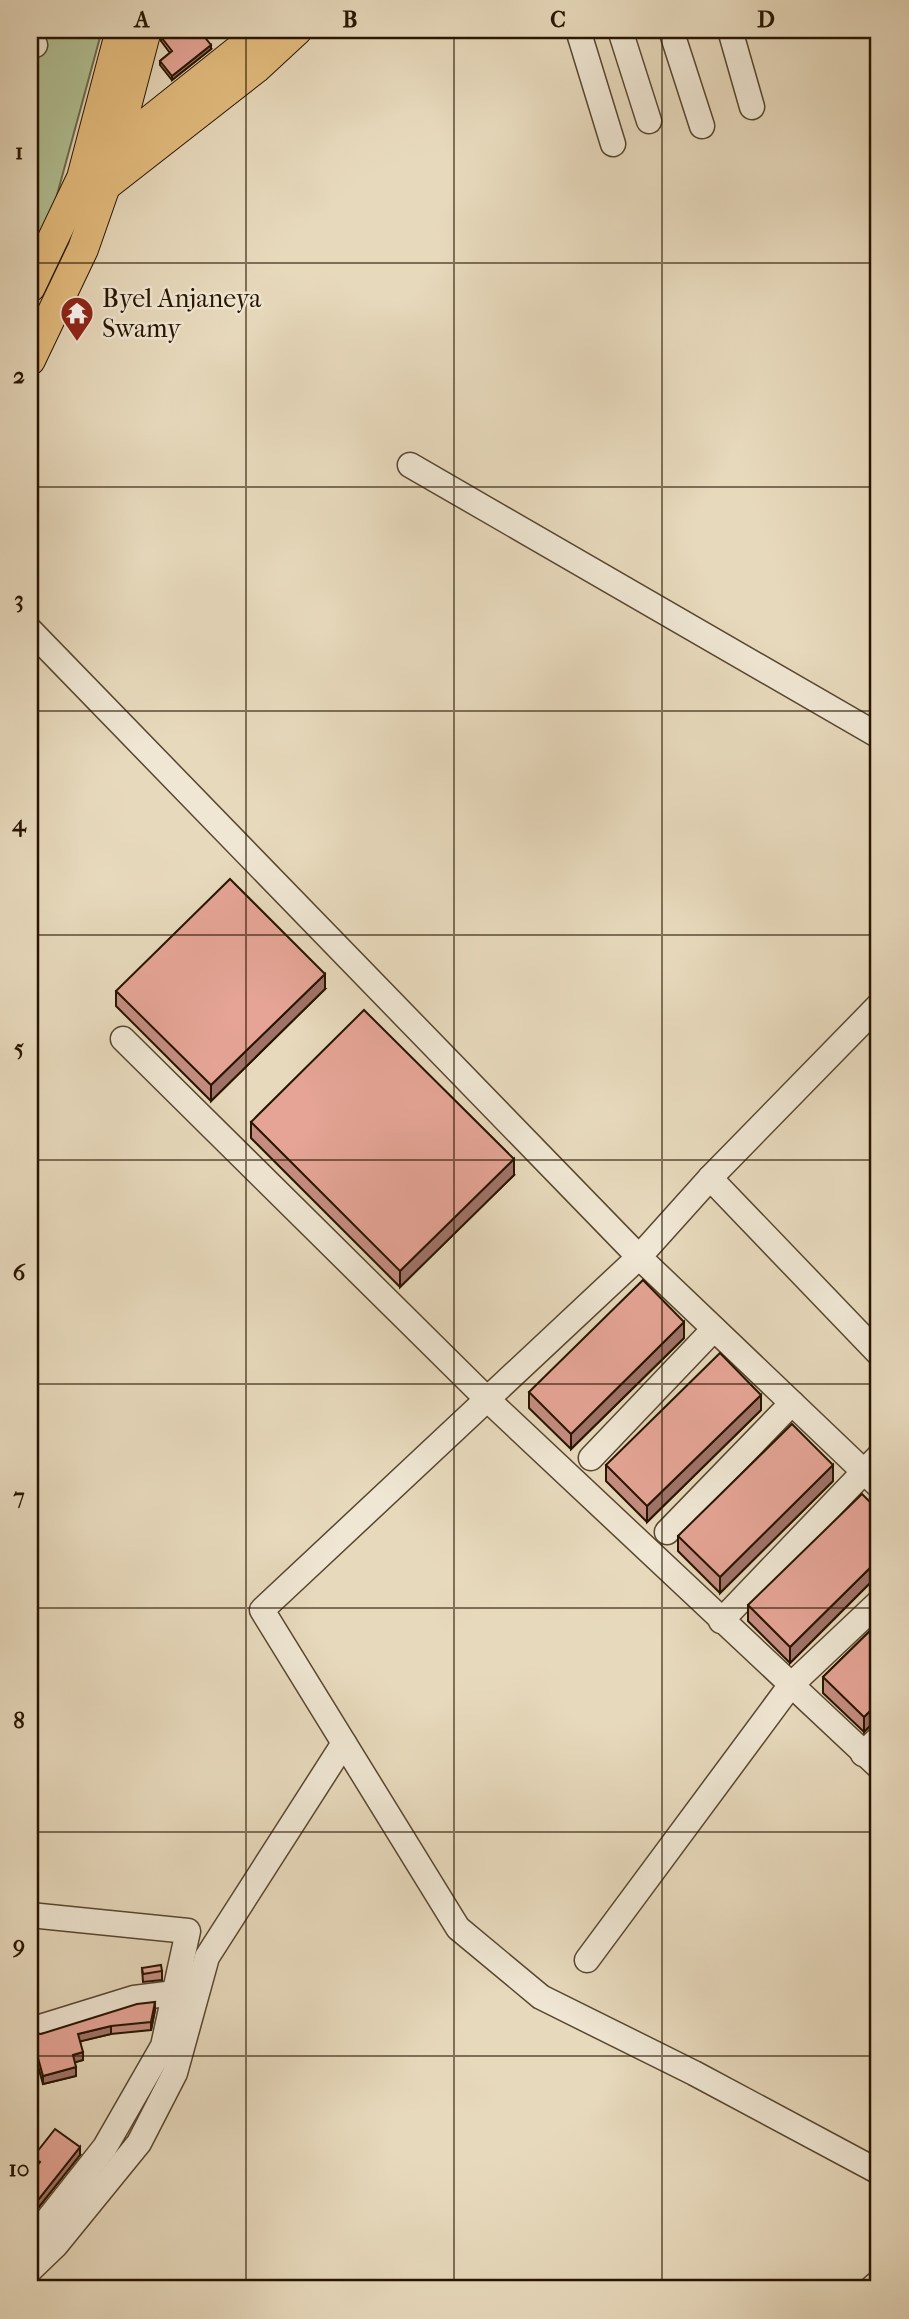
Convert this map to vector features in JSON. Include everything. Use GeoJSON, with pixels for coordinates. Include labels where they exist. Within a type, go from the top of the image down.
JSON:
{"type":"FeatureCollection","features":[{"type":"Feature","properties":{"kind":"main road"},"geometry":{"type":"LineString","coordinates":[[103,150],[121,30]]}},
{"type":"Feature","properties":{"kind":"main road"},"geometry":{"type":"LineString","coordinates":[[30,360],[83,249],[94,182],[103,150],[135,73],[146,30]]}},
{"type":"Feature","properties":{"kind":"main road"},"geometry":{"type":"LineString","coordinates":[[103,150],[172,106],[264,30]]}},
{"type":"Feature","properties":{"kind":"main road"},"geometry":{"type":"LineString","coordinates":[[30,288],[94,182],[246,76],[297,30]]}},
{"type":"Feature","properties":{"kind":"main road"},"geometry":{"type":"LineString","coordinates":[[135,73],[148,97],[172,106]]}},
{"type":"Feature","properties":{"kind":"street"},"geometry":{"type":"LineString","coordinates":[[578,30],[613,144]]}},
{"type":"Feature","properties":{"kind":"street"},"geometry":{"type":"LineString","coordinates":[[620,30],[649,121]]}},
{"type":"Feature","properties":{"kind":"street"},"geometry":{"type":"LineString","coordinates":[[671,30],[702,125]]}},
{"type":"Feature","properties":{"kind":"street"},"geometry":{"type":"LineString","coordinates":[[730,30],[752,107]]}},
{"type":"Feature","properties":{"kind":"street"},"geometry":{"type":"LineString","coordinates":[[410,465],[879,736]]}},
{"type":"Feature","properties":{"kind":"street"},"geometry":{"type":"LineString","coordinates":[[30,630],[639,1257],[792,1403],[874,1471],[721,1621]]}},
{"type":"Feature","properties":{"kind":"street"},"geometry":{"type":"LineString","coordinates":[[879,1005],[710,1178],[639,1257],[262,1610],[458,1928],[541,1997],[694,2073],[879,2172]]}},
{"type":"Feature","properties":{"kind":"street"},"geometry":{"type":"LineString","coordinates":[[123,1039],[487,1399],[790,1686],[874,1753]]}},
{"type":"Feature","properties":{"kind":"street"},"geometry":{"type":"LineString","coordinates":[[710,1178],[879,1354]]}},
{"type":"Feature","properties":{"kind":"street"},"geometry":{"type":"LineString","coordinates":[[591,1458],[714,1329]]}},
{"type":"Feature","properties":{"kind":"street"},"geometry":{"type":"LineString","coordinates":[[667,1532],[792,1403]]}},
{"type":"Feature","properties":{"kind":"street"},"geometry":{"type":"LineString","coordinates":[[587,1960],[790,1686],[879,1602]]}},
{"type":"Feature","properties":{"kind":"street"},"geometry":{"type":"LineString","coordinates":[[30,2270],[57,2245],[139,2143],[175,2073],[207,1957],[344,1743]]}},
{"type":"Feature","properties":{"kind":"street"},"geometry":{"type":"LineString","coordinates":[[30,1915],[188,1931],[163,2046],[105,2147],[30,2242]]}},
{"type":"Feature","properties":{"kind":"street"},"geometry":{"type":"LineString","coordinates":[[37,2028],[134,1998],[175,1993]]}},
{"type":"Feature","properties":{"kind":"street"},"geometry":{"type":"LineString","coordinates":[[872,2289],[879,2282]]}},
{"type":"Feature","properties":{"kind":"green space"},"geometry":{"type":"Polygon","coordinates":[[[30,30],[102,30],[54,206],[30,257],[30,30]]]}},
{"type":"Feature","properties":{"kind":"building"},"geometry":{"type":"Polygon","coordinates":[[[163,30],[199,30],[211,45],[172,76],[160,61],[172,51],[161,37],[163,30]]]}},
{"type":"Feature","properties":{"kind":"building"},"geometry":{"type":"Polygon","coordinates":[[[230,879],[325,974],[211,1085],[116,991],[230,879]]]}},
{"type":"Feature","properties":{"kind":"building"},"geometry":{"type":"Polygon","coordinates":[[[364,1010],[514,1159],[400,1271],[251,1122],[364,1010]]]}},
{"type":"Feature","properties":{"kind":"building"},"geometry":{"type":"Polygon","coordinates":[[[643,1280],[684,1322],[571,1434],[529,1392],[643,1280]]]}},
{"type":"Feature","properties":{"kind":"building"},"geometry":{"type":"Polygon","coordinates":[[[720,1353],[761,1395],[647,1506],[606,1465],[720,1353]]]}},
{"type":"Feature","properties":{"kind":"building"},"geometry":{"type":"Polygon","coordinates":[[[792,1424],[833,1465],[720,1577],[678,1536],[792,1424]]]}},
{"type":"Feature","properties":{"kind":"building"},"geometry":{"type":"Polygon","coordinates":[[[862,1494],[879,1511],[879,1559],[790,1647],[748,1605],[862,1494]]]}},
{"type":"Feature","properties":{"kind":"building"},"geometry":{"type":"Polygon","coordinates":[[[879,1622],[879,1702],[864,1717],[823,1677],[879,1622]]]}},
{"type":"Feature","properties":{"kind":"building"},"geometry":{"type":"Polygon","coordinates":[[[161,1965],[162,1971],[143,1974],[142,1968],[161,1965]]]}},
{"type":"Feature","properties":{"kind":"building"},"geometry":{"type":"Polygon","coordinates":[[[155,2002],[151,2022],[111,2026],[78,2034],[83,2052],[73,2055],[76,2067],[43,2076],[31,2033],[41,2034],[137,2004],[155,2002]]]}},
{"type":"Feature","properties":{"kind":"building"},"geometry":{"type":"Polygon","coordinates":[[[55,2129],[80,2147],[38,2200],[30,2194],[30,2175],[40,2162],[33,2157],[55,2129]]]}},
{"type":"Feature","properties":{"kind":"place","name":"Byel Anjaneya Swamy"},"geometry":{"type":"Point","coordinates":[77,343]}}]}
